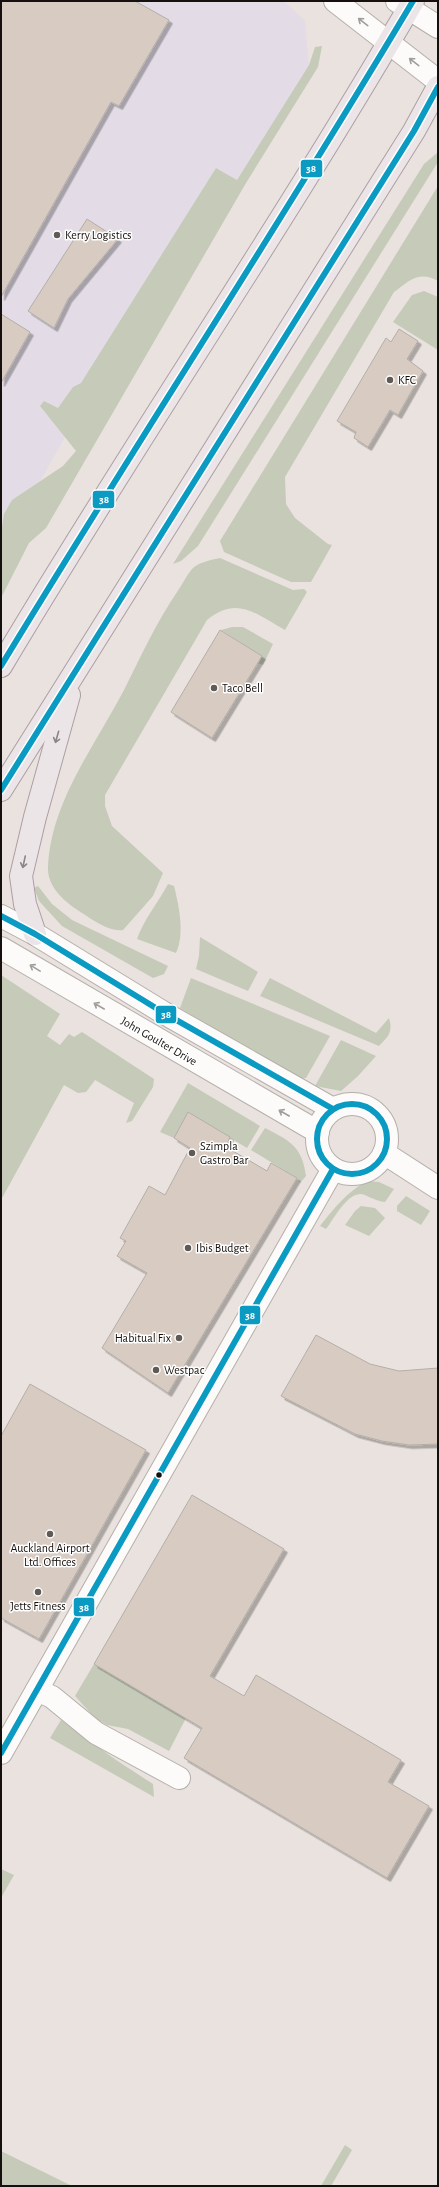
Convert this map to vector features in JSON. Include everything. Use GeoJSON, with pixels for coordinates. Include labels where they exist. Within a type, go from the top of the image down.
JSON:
{"type":"FeatureCollection","features":[{"type":"Feature","properties":{"kind":"main road"},"geometry":{"type":"LineString","coordinates":[[1,666],[60,566],[390,44],[406,4]]}},
{"type":"Feature","properties":{"kind":"main road"},"geometry":{"type":"LineString","coordinates":[[1,790],[414,131],[438,87]]}},
{"type":"Feature","properties":{"kind":"main road"},"geometry":{"type":"LineString","coordinates":[[35,934],[25,904],[21,876],[35,817],[75,672]]}},
{"type":"Feature","properties":{"kind":"street"},"geometry":{"type":"LineString","coordinates":[[335,1],[438,81]]}},
{"type":"Feature","properties":{"kind":"street"},"geometry":{"type":"LineString","coordinates":[[406,4],[438,27]]}},
{"type":"Feature","properties":{"kind":"street"},"geometry":{"type":"LineString","coordinates":[[1,916],[35,934],[164,1013],[334,1109]]}},
{"type":"Feature","properties":{"kind":"street","name":"John Goulter Drive"},"geometry":{"type":"LineString","coordinates":[[1,948],[318,1132]]}},
{"type":"Feature","properties":{"kind":"street"},"geometry":{"type":"LineString","coordinates":[[351,1104],[371,1110],[384,1125],[387,1134],[384,1153],[372,1168],[362,1173],[353,1174],[333,1169],[325,1161],[320,1152],[317,1140],[318,1132],[324,1117],[334,1109],[351,1104]]}},
{"type":"Feature","properties":{"kind":"street"},"geometry":{"type":"LineString","coordinates":[[384,1153],[438,1188]]}},
{"type":"Feature","properties":{"kind":"street"},"geometry":{"type":"LineString","coordinates":[[1,1753],[333,1169]]}},
{"type":"Feature","properties":{"kind":"street"},"geometry":{"type":"LineString","coordinates":[[37,1690],[52,1697],[96,1733],[179,1778]]}},
{"type":"Feature","properties":{"kind":"shaded area"},"geometry":{"type":"Polygon","coordinates":[[[1,1],[284,1],[305,21],[309,65],[237,180],[216,168],[23,512],[1,570],[1,1]]]}},
{"type":"Feature","properties":{"kind":"green space"},"geometry":{"type":"Polygon","coordinates":[[[322,46],[318,67],[246,183],[46,528],[29,543],[1,598],[1,534],[4,514],[12,500],[63,466],[76,451],[40,406],[44,401],[58,408],[73,387],[81,383],[216,168],[237,180],[309,65],[315,47],[322,46]]]}},
{"type":"Feature","properties":{"kind":"green space"},"geometry":{"type":"Polygon","coordinates":[[[437,153],[438,162],[198,546],[181,561],[173,564],[424,164],[437,153]]]}},
{"type":"Feature","properties":{"kind":"green space"},"geometry":{"type":"Polygon","coordinates":[[[438,186],[438,281],[425,277],[414,278],[394,292],[285,477],[286,504],[295,518],[328,544],[332,545],[311,582],[291,582],[224,552],[220,541],[438,186]]]}},
{"type":"Feature","properties":{"kind":"green space"},"geometry":{"type":"Polygon","coordinates":[[[424,291],[438,297],[438,350],[393,322],[412,295],[424,291]]]}},
{"type":"Feature","properties":{"kind":"green space"},"geometry":{"type":"Polygon","coordinates":[[[220,558],[293,590],[304,589],[307,592],[285,630],[255,613],[237,608],[228,609],[218,613],[207,620],[105,795],[105,806],[112,826],[163,873],[153,896],[123,930],[112,929],[96,922],[70,905],[54,888],[51,882],[48,867],[51,843],[57,819],[76,775],[113,711],[171,601],[192,569],[202,563],[220,558]]]}},
{"type":"Feature","properties":{"kind":"green space"},"geometry":{"type":"Polygon","coordinates":[[[232,627],[243,627],[273,644],[263,665],[258,663],[262,656],[221,630],[232,627]]]}},
{"type":"Feature","properties":{"kind":"green space"},"geometry":{"type":"Polygon","coordinates":[[[168,884],[174,886],[178,902],[181,929],[179,945],[176,953],[137,939],[143,925],[168,884]]]}},
{"type":"Feature","properties":{"kind":"green space"},"geometry":{"type":"Polygon","coordinates":[[[38,886],[52,904],[72,920],[168,966],[164,974],[153,978],[62,926],[39,901],[34,888],[38,886]]]}},
{"type":"Feature","properties":{"kind":"green space"},"geometry":{"type":"Polygon","coordinates":[[[200,937],[258,972],[248,991],[196,969],[199,956],[200,937]]]}},
{"type":"Feature","properties":{"kind":"green space"},"geometry":{"type":"Polygon","coordinates":[[[1,975],[60,1014],[47,1036],[60,1045],[69,1034],[74,1037],[82,1032],[154,1079],[153,1087],[132,1121],[126,1123],[134,1103],[95,1080],[86,1092],[78,1093],[64,1085],[1,1200],[1,975]]]}},
{"type":"Feature","properties":{"kind":"green space"},"geometry":{"type":"Polygon","coordinates":[[[191,978],[330,1036],[306,1078],[298,1079],[180,1008],[191,978]]]}},
{"type":"Feature","properties":{"kind":"green space"},"geometry":{"type":"Polygon","coordinates":[[[270,978],[376,1033],[389,1018],[391,1027],[389,1034],[379,1046],[260,996],[270,978]]]}},
{"type":"Feature","properties":{"kind":"green space"},"geometry":{"type":"Polygon","coordinates":[[[341,1040],[376,1056],[358,1076],[341,1091],[315,1086],[341,1040]]]}},
{"type":"Feature","properties":{"kind":"green space"},"geometry":{"type":"Polygon","coordinates":[[[188,1083],[260,1126],[247,1148],[189,1113],[174,1138],[160,1132],[188,1083]]]}},
{"type":"Feature","properties":{"kind":"green space"},"geometry":{"type":"Polygon","coordinates":[[[265,1128],[288,1141],[298,1151],[306,1176],[300,1183],[297,1178],[251,1150],[265,1128]]]}},
{"type":"Feature","properties":{"kind":"green space"},"geometry":{"type":"Polygon","coordinates":[[[367,1181],[379,1182],[394,1189],[385,1202],[361,1194],[350,1198],[345,1202],[326,1229],[320,1226],[347,1195],[367,1181]]]}},
{"type":"Feature","properties":{"kind":"green space"},"geometry":{"type":"Polygon","coordinates":[[[406,1196],[430,1211],[421,1225],[397,1211],[397,1206],[406,1196]]]}},
{"type":"Feature","properties":{"kind":"green space"},"geometry":{"type":"Polygon","coordinates":[[[361,1206],[375,1208],[385,1218],[369,1236],[345,1225],[355,1211],[361,1206]]]}},
{"type":"Feature","properties":{"kind":"green space"},"geometry":{"type":"Polygon","coordinates":[[[94,1664],[186,1718],[169,1751],[128,1729],[107,1725],[95,1718],[75,1696],[94,1664]]]}},
{"type":"Feature","properties":{"kind":"green space"},"geometry":{"type":"Polygon","coordinates":[[[61,1720],[116,1760],[153,1784],[154,1797],[50,1738],[61,1720]]]}},
{"type":"Feature","properties":{"kind":"green space"},"geometry":{"type":"Polygon","coordinates":[[[1,1869],[14,1875],[1,1898],[1,1869]]]}},
{"type":"Feature","properties":{"kind":"green space"},"geometry":{"type":"Polygon","coordinates":[[[345,2145],[352,2150],[331,2186],[321,2186],[345,2145]]]}},
{"type":"Feature","properties":{"kind":"green space"},"geometry":{"type":"Polygon","coordinates":[[[1,2151],[72,2186],[1,2186],[1,2151]]]}},
{"type":"Feature","properties":{"kind":"building"},"geometry":{"type":"Polygon","coordinates":[[[1,1],[135,1],[169,20],[119,106],[111,102],[1,297],[1,1]]]}},
{"type":"Feature","properties":{"kind":"building"},"geometry":{"type":"Polygon","coordinates":[[[87,219],[118,239],[68,299],[54,328],[28,311],[87,219]]]}},
{"type":"Feature","properties":{"kind":"building"},"geometry":{"type":"Polygon","coordinates":[[[1,314],[30,332],[1,383],[1,314]]]}},
{"type":"Feature","properties":{"kind":"building","name":"KFC"},"geometry":{"type":"Polygon","coordinates":[[[399,329],[418,341],[407,359],[423,371],[398,415],[390,410],[368,447],[354,438],[356,432],[337,421],[386,338],[391,342],[399,329]]]}},
{"type":"Feature","properties":{"kind":"building","name":"Taco Bell"},"geometry":{"type":"Polygon","coordinates":[[[220,630],[262,656],[212,738],[171,712],[220,630]]]}},
{"type":"Feature","properties":{"kind":"building","name":"Ibis Budget"},"geometry":{"type":"Polygon","coordinates":[[[188,1112],[230,1137],[226,1147],[267,1171],[271,1163],[297,1178],[168,1393],[102,1348],[147,1273],[117,1256],[126,1241],[120,1238],[149,1186],[165,1195],[190,1148],[174,1138],[188,1112]]]}},
{"type":"Feature","properties":{"kind":"building"},"geometry":{"type":"Polygon","coordinates":[[[316,1335],[370,1364],[399,1371],[438,1368],[438,1444],[409,1445],[382,1441],[355,1434],[281,1396],[316,1335]]]}},
{"type":"Feature","properties":{"kind":"building","name":"Auckland Airport Ltd. Offices"},"geometry":{"type":"Polygon","coordinates":[[[30,1384],[146,1450],[39,1639],[1,1618],[1,1436],[30,1384]]]}},
{"type":"Feature","properties":{"kind":"building"},"geometry":{"type":"Polygon","coordinates":[[[192,1495],[284,1549],[210,1676],[244,1696],[256,1675],[401,1760],[388,1782],[429,1806],[387,1878],[184,1758],[202,1728],[94,1664],[192,1495]]]}},
{"type":"Feature","properties":{"kind":"transit line","name":"38"},"geometry":{"type":"LineString","coordinates":[[1,666],[312,168],[413,1]]}},
{"type":"Feature","properties":{"kind":"transit line","name":"38"},"geometry":{"type":"LineString","coordinates":[[1,790],[414,131],[438,87]]}},
{"type":"Feature","properties":{"kind":"transit line","name":"38"},"geometry":{"type":"LineString","coordinates":[[1,916],[35,934],[164,1013],[333,1109]]}},
{"type":"Feature","properties":{"kind":"transit line","name":"38"},"geometry":{"type":"LineString","coordinates":[[352,1104],[365,1107],[377,1114],[384,1126],[387,1139],[384,1152],[377,1164],[365,1171],[352,1174],[339,1171],[327,1164],[320,1152],[317,1139],[320,1126],[327,1114],[339,1107],[352,1104]]}},
{"type":"Feature","properties":{"kind":"transit line","name":"38"},"geometry":{"type":"LineString","coordinates":[[1,1753],[333,1169]]}},
{"type":"Feature","properties":{"kind":"place","name":"Kerry Logistics"},"geometry":{"type":"Point","coordinates":[57,235]}},
{"type":"Feature","properties":{"kind":"place","name":"KFC"},"geometry":{"type":"Point","coordinates":[390,380]}},
{"type":"Feature","properties":{"kind":"place","name":"Taco Bell"},"geometry":{"type":"Point","coordinates":[214,688]}},
{"type":"Feature","properties":{"kind":"place","name":"Szimpla Gastro Bar"},"geometry":{"type":"Point","coordinates":[192,1153]}},
{"type":"Feature","properties":{"kind":"place","name":"Ibis Budget"},"geometry":{"type":"Point","coordinates":[188,1248]}},
{"type":"Feature","properties":{"kind":"place","name":"Habitual Fix"},"geometry":{"type":"Point","coordinates":[179,1338]}},
{"type":"Feature","properties":{"kind":"place","name":"Westpac"},"geometry":{"type":"Point","coordinates":[156,1370]}},
{"type":"Feature","properties":{"kind":"place","name":"Auckland Airport Ltd. Offices"},"geometry":{"type":"Point","coordinates":[50,1534]}},
{"type":"Feature","properties":{"kind":"place","name":"Jetts Fitness"},"geometry":{"type":"Point","coordinates":[38,1592]}}]}
